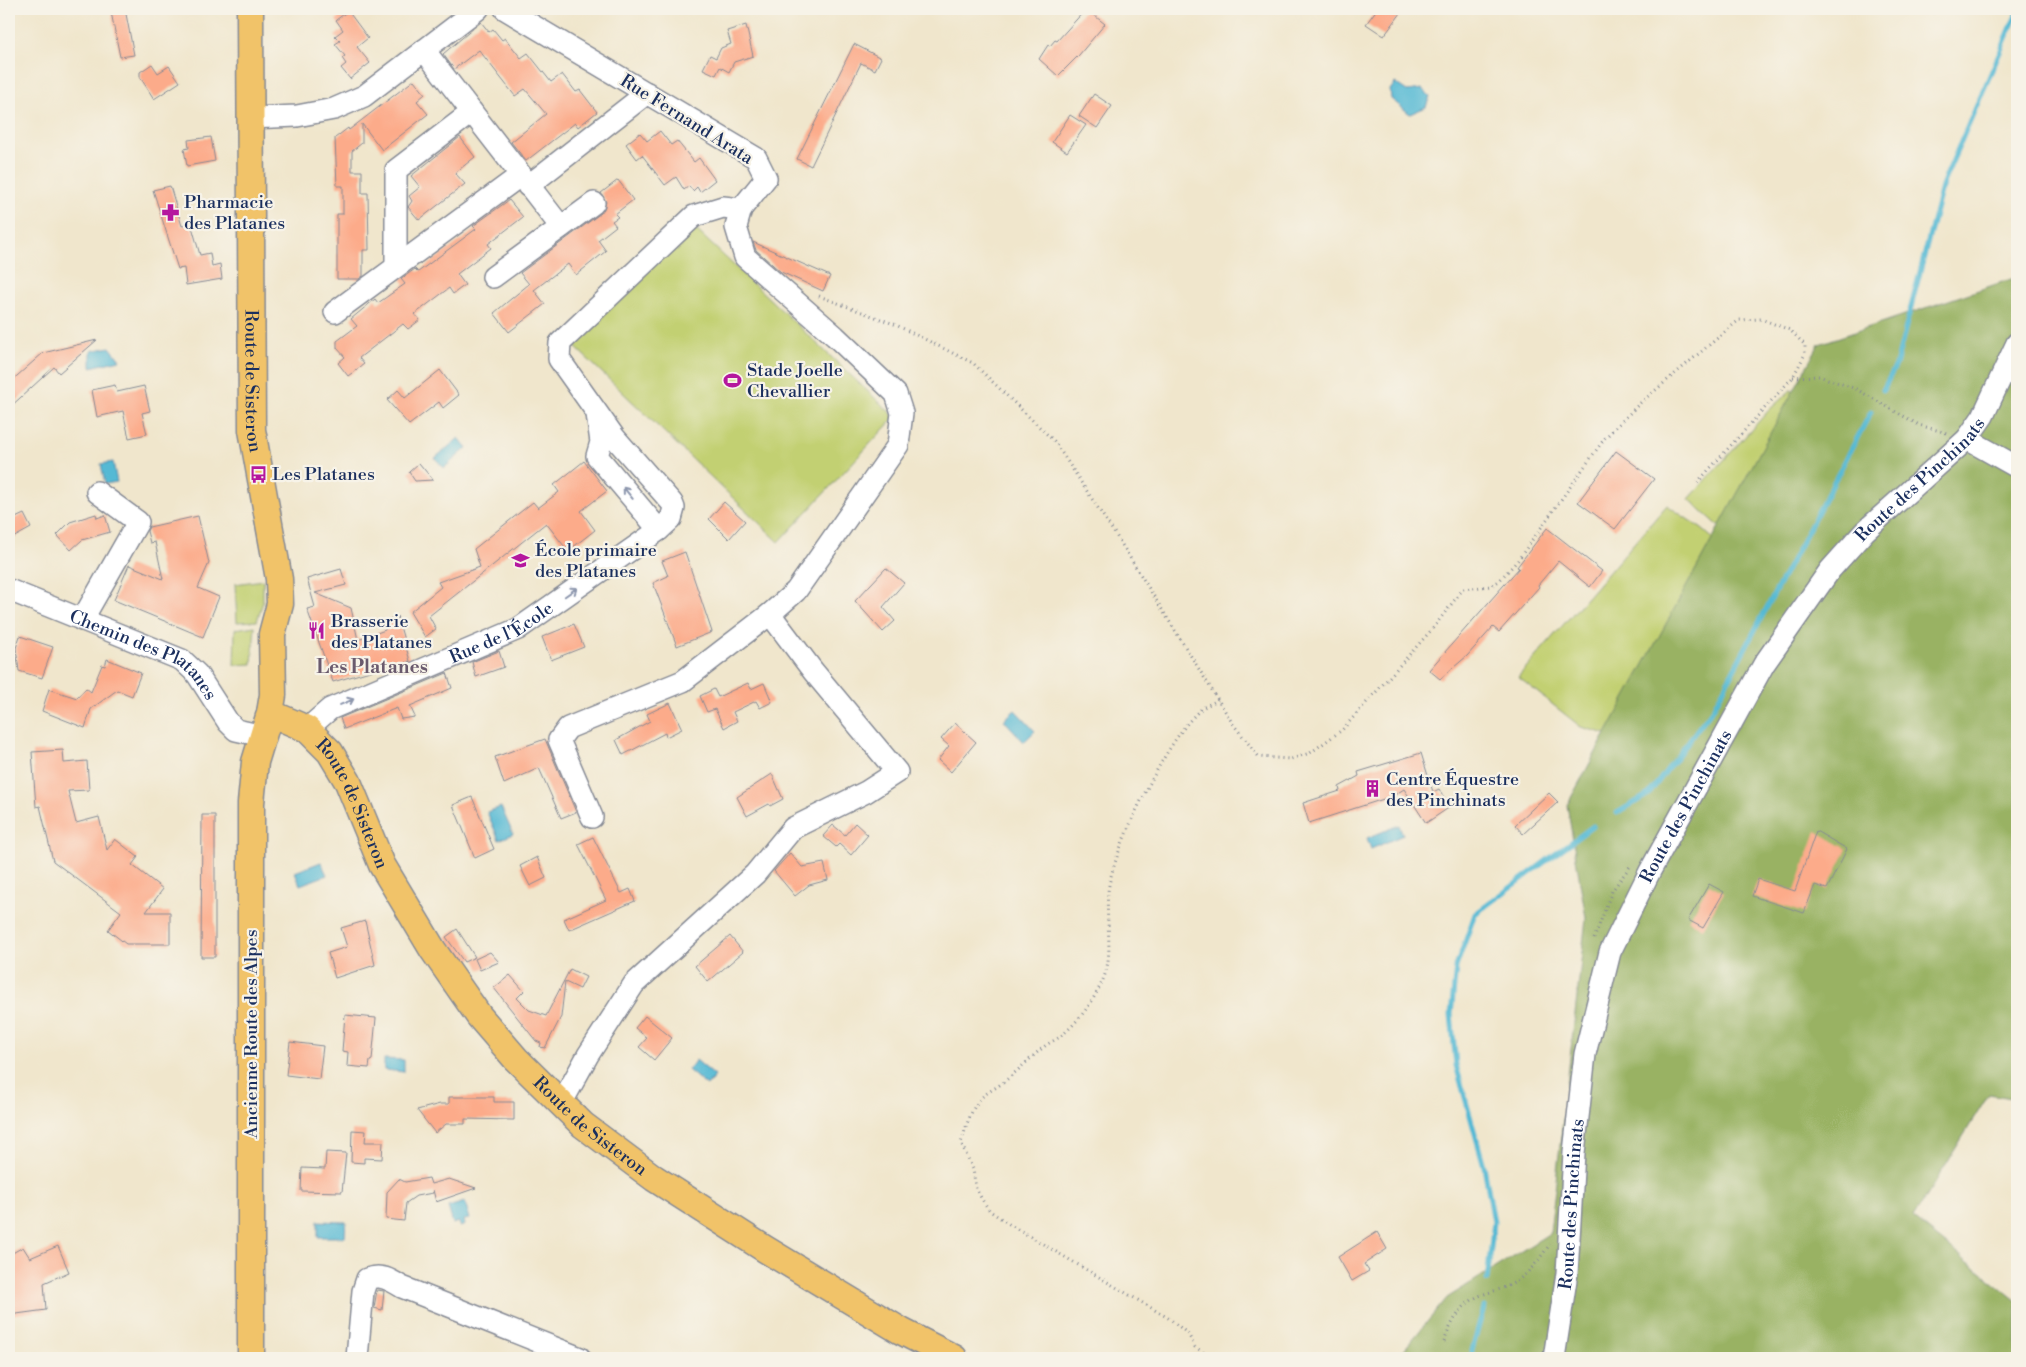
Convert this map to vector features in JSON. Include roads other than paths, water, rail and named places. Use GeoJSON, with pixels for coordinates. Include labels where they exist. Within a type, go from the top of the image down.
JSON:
{"type":"FeatureCollection","features":[{"type":"Feature","properties":{"kind":"main road","name":"Route de Sisteron"},"geometry":{"type":"LineString","coordinates":[[250,9],[252,430],[279,579],[280,604],[272,634],[266,725],[308,728],[330,752],[348,782],[382,865],[433,950],[479,1016],[516,1059],[583,1125],[654,1178],[765,1249],[884,1321],[954,1358]]}},
{"type":"Feature","properties":{"kind":"main road","name":"Ancienne Route des Alpes"},"geometry":{"type":"LineString","coordinates":[[251,1358],[251,803],[255,762],[266,725]]}},
{"type":"Feature","properties":{"kind":"street"},"geometry":{"type":"LineString","coordinates":[[250,118],[297,116],[334,110],[364,96],[478,9]]}},
{"type":"Feature","properties":{"kind":"street","name":"Rue Fernand Arata"},"geometry":{"type":"LineString","coordinates":[[505,9],[756,158],[766,178],[740,209]]}},
{"type":"Feature","properties":{"kind":"street"},"geometry":{"type":"LineString","coordinates":[[424,50],[561,227]]}},
{"type":"Feature","properties":{"kind":"street"},"geometry":{"type":"LineString","coordinates":[[336,312],[396,266],[524,180],[648,93]]}},
{"type":"Feature","properties":{"kind":"street"},"geometry":{"type":"LineString","coordinates":[[396,266],[396,170],[472,112]]}},
{"type":"Feature","properties":{"kind":"street"},"geometry":{"type":"LineString","coordinates":[[493,277],[594,203]]}},
{"type":"Feature","properties":{"kind":"street"},"geometry":{"type":"LineString","coordinates":[[592,817],[559,740],[568,728],[591,721],[683,681],[770,614],[796,591],[898,444],[902,413],[896,394],[835,336],[744,257],[736,227],[740,209],[723,207],[694,216],[560,343],[559,359],[597,410],[600,442],[597,456],[659,530]]}},
{"type":"Feature","properties":{"kind":"street","name":"Route des Pinchinats"},"geometry":{"type":"LineString","coordinates":[[1554,1358],[1567,1274],[1574,1152],[1585,1054],[1610,952],[1650,871],[1764,664],[1830,570],[1865,531],[1967,439],[1983,416],[2017,343]]}},
{"type":"Feature","properties":{"kind":"street","name":"Rue de l'École"},"geometry":{"type":"LineString","coordinates":[[308,728],[330,709],[518,629],[659,530],[670,519],[674,508],[615,438],[597,410]]}},
{"type":"Feature","properties":{"kind":"street"},"geometry":{"type":"LineString","coordinates":[[1967,439],[2017,467]]}},
{"type":"Feature","properties":{"kind":"street"},"geometry":{"type":"LineString","coordinates":[[82,620],[138,522],[97,492]]}},
{"type":"Feature","properties":{"kind":"street","name":"Chemin des Platanes"},"geometry":{"type":"LineString","coordinates":[[9,590],[182,660],[197,674],[228,722],[236,730],[266,725]]}},
{"type":"Feature","properties":{"kind":"street"},"geometry":{"type":"LineString","coordinates":[[561,1104],[588,1055],[634,984],[755,874],[793,828],[866,792],[897,772],[818,678],[770,614]]}},
{"type":"Feature","properties":{"kind":"street"},"geometry":{"type":"LineString","coordinates":[[357,1358],[364,1291],[367,1279],[376,1276],[386,1278],[402,1287],[580,1358]]}},
{"type":"Feature","properties":{"kind":"water"},"geometry":{"type":"Polygon","coordinates":[[[1395,83],[1407,91],[1422,89],[1430,96],[1426,107],[1410,114],[1391,99],[1390,90],[1395,83]]]}},
{"type":"Feature","properties":{"kind":"water"},"geometry":{"type":"Polygon","coordinates":[[[110,347],[120,360],[91,367],[91,351],[110,347]]]}},
{"type":"Feature","properties":{"kind":"water"},"geometry":{"type":"Polygon","coordinates":[[[459,438],[467,448],[444,468],[435,458],[459,438]]]}},
{"type":"Feature","properties":{"kind":"water"},"geometry":{"type":"Polygon","coordinates":[[[113,462],[117,482],[105,484],[101,464],[113,462]]]}},
{"type":"Feature","properties":{"kind":"water"},"geometry":{"type":"Polygon","coordinates":[[[1015,710],[1035,731],[1024,742],[1004,720],[1015,710]]]}},
{"type":"Feature","properties":{"kind":"water"},"geometry":{"type":"Polygon","coordinates":[[[501,807],[513,834],[499,840],[487,812],[501,807]]]}},
{"type":"Feature","properties":{"kind":"water"},"geometry":{"type":"Polygon","coordinates":[[[1399,825],[1403,835],[1371,849],[1367,838],[1399,825]]]}},
{"type":"Feature","properties":{"kind":"water"},"geometry":{"type":"Polygon","coordinates":[[[321,862],[327,875],[300,885],[295,872],[321,862]]]}},
{"type":"Feature","properties":{"kind":"water"},"geometry":{"type":"Polygon","coordinates":[[[384,1059],[404,1060],[404,1072],[384,1070],[384,1059]]]}},
{"type":"Feature","properties":{"kind":"water"},"geometry":{"type":"Polygon","coordinates":[[[696,1060],[715,1076],[707,1086],[688,1070],[696,1060]]]}},
{"type":"Feature","properties":{"kind":"water"},"geometry":{"type":"Polygon","coordinates":[[[465,1202],[470,1219],[464,1220],[465,1225],[460,1227],[459,1222],[453,1224],[448,1207],[465,1202]]]}},
{"type":"Feature","properties":{"kind":"water"},"geometry":{"type":"Polygon","coordinates":[[[318,1221],[346,1222],[345,1237],[318,1237],[318,1221]]]}},
{"type":"Feature","properties":{"kind":"waterway"},"geometry":{"type":"LineString","coordinates":[[1883,390],[1896,365],[1943,183],[2017,13]]}},
{"type":"Feature","properties":{"kind":"waterway"},"geometry":{"type":"LineString","coordinates":[[1617,813],[1649,794],[1714,707],[1871,412]]}},
{"type":"Feature","properties":{"kind":"waterway"},"geometry":{"type":"LineString","coordinates":[[1487,1280],[1494,1222],[1484,1166],[1456,1065],[1451,1014],[1456,967],[1475,914],[1593,826]]}},
{"type":"Feature","properties":{"kind":"waterway"},"geometry":{"type":"LineString","coordinates":[[1470,1358],[1484,1307]]}},
{"type":"Feature","properties":{"kind":"place","name":"Pharmacie des Platanes"},"geometry":{"type":"Point","coordinates":[170,212]}},
{"type":"Feature","properties":{"kind":"place","name":"Stade Joelle Chevallier"},"geometry":{"type":"Point","coordinates":[733,380]}},
{"type":"Feature","properties":{"kind":"place","name":"Les Platanes"},"geometry":{"type":"Point","coordinates":[258,474]}},
{"type":"Feature","properties":{"kind":"place","name":"École primaire des Platanes"},"geometry":{"type":"Point","coordinates":[521,560]}},
{"type":"Feature","properties":{"kind":"place","name":"Brasserie des Platanes"},"geometry":{"type":"Point","coordinates":[317,631]}},
{"type":"Feature","properties":{"kind":"place","name":"Centre Équestre des Pinchinats"},"geometry":{"type":"Point","coordinates":[1372,789]}},
{"type":"Feature","properties":{"kind":"district","name":"Les Platanes"},"geometry":{"type":"Point","coordinates":[372,666]}}]}
